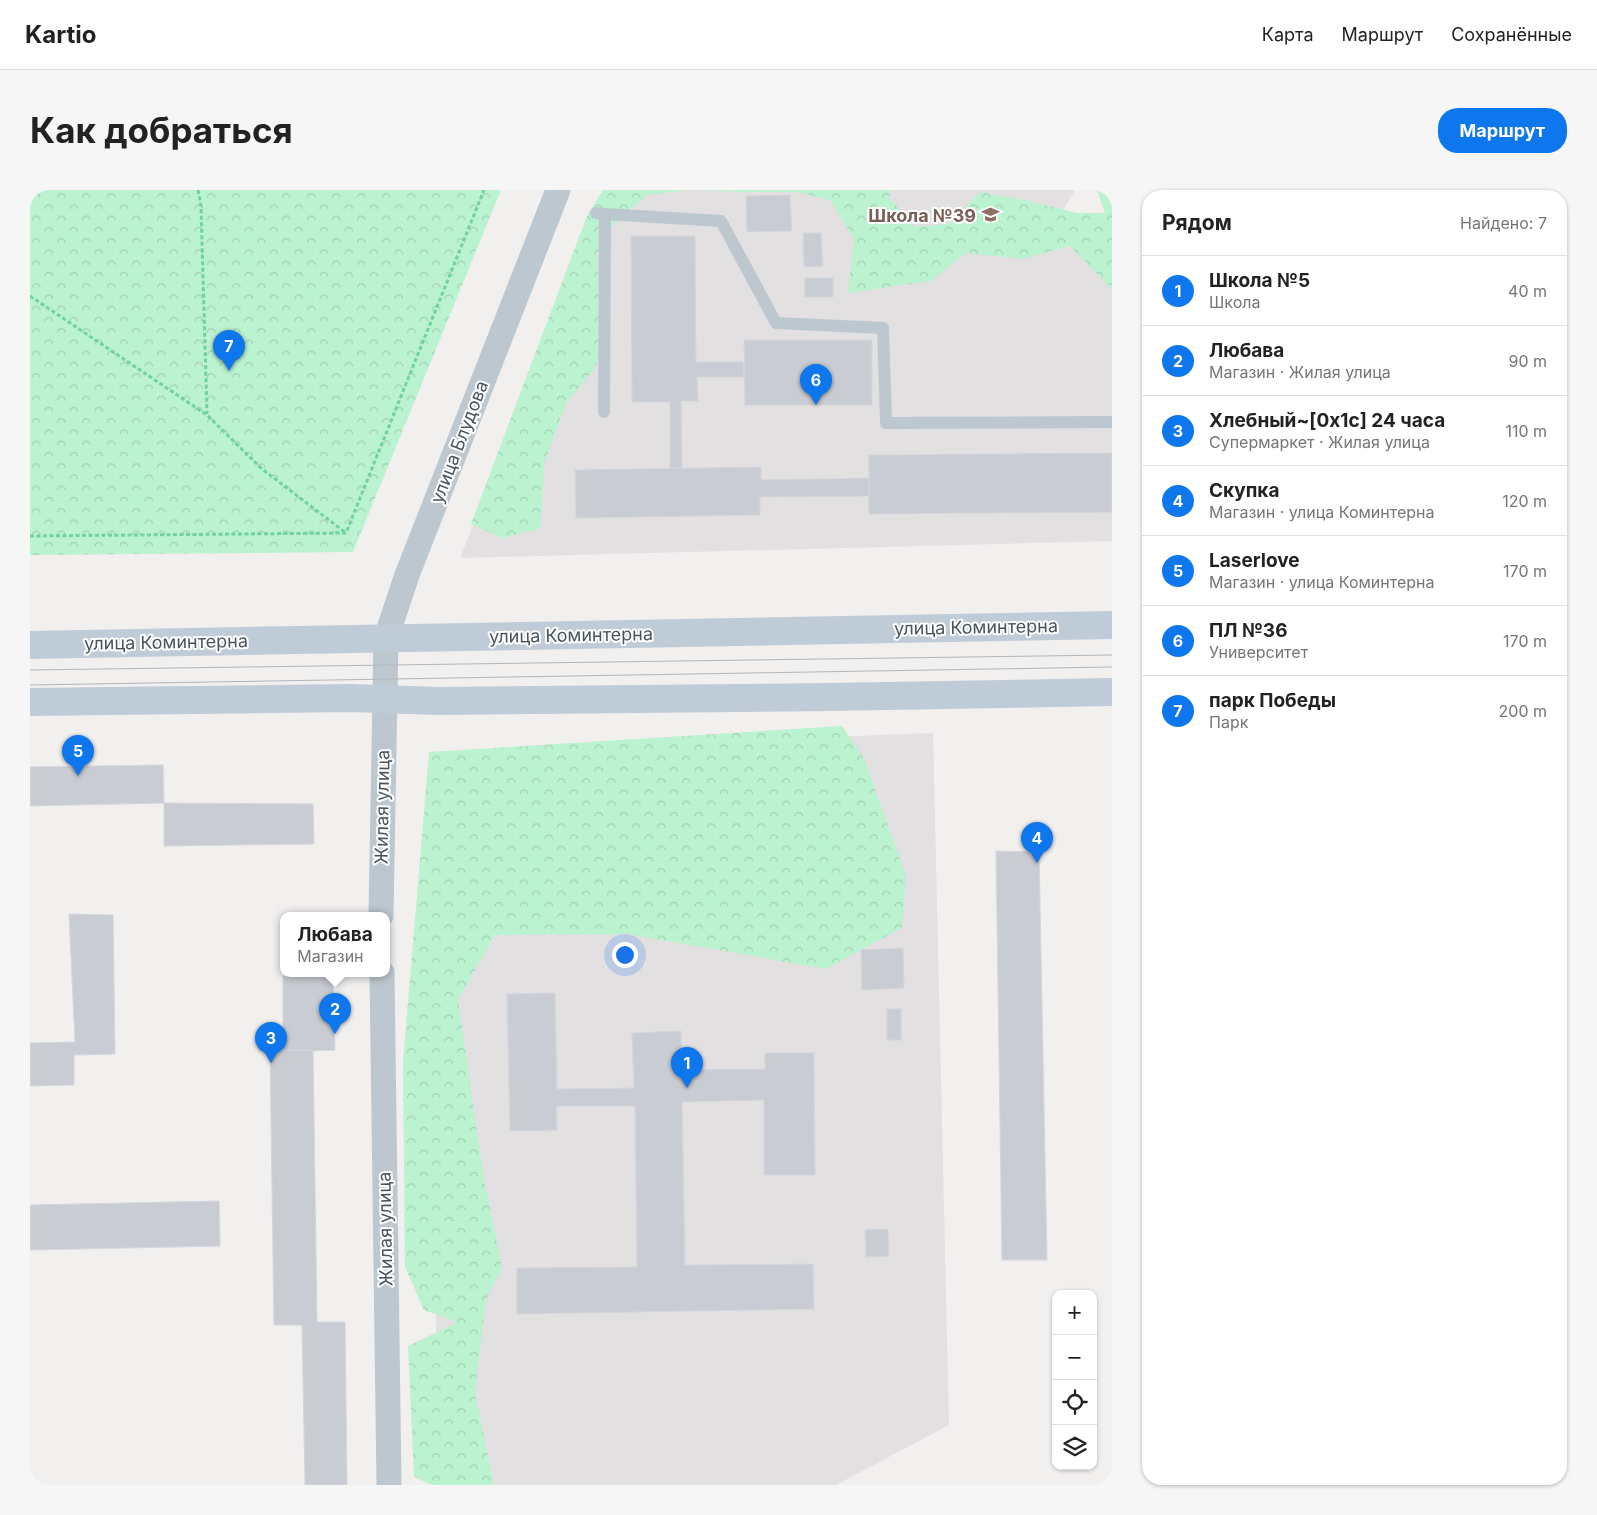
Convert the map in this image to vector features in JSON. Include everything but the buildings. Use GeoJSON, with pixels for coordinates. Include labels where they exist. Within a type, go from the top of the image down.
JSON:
{"type":"FeatureCollection","features":[{"type":"Feature","properties":{"kind":"street","name":"улица Блудова"},"geometry":{"type":"LineString","coordinates":[[385,699],[386,638],[406,575],[558,190]]}},
{"type":"Feature","properties":{"kind":"street","name":"улица Коминтерна"},"geometry":{"type":"LineString","coordinates":[[30,645],[1112,625]]}},
{"type":"Feature","properties":{"kind":"street"},"geometry":{"type":"LineString","coordinates":[[30,702],[350,698],[438,701],[1112,692]]}},
{"type":"Feature","properties":{"kind":"street","name":"Жилая улица"},"geometry":{"type":"LineString","coordinates":[[381,912],[385,699]]}},
{"type":"Feature","properties":{"kind":"street","name":"Жилая улица"},"geometry":{"type":"LineString","coordinates":[[382,977],[389,1485]]}},
{"type":"Feature","properties":{"kind":"lane"},"geometry":{"type":"LineString","coordinates":[[604,412],[600,214],[721,221],[776,323],[883,328],[886,423],[1112,422]]}},
{"type":"Feature","properties":{"kind":"path"},"geometry":{"type":"LineString","coordinates":[[198,190],[201,206],[207,415]]}},
{"type":"Feature","properties":{"kind":"path"},"geometry":{"type":"LineString","coordinates":[[346,533],[484,190]]}},
{"type":"Feature","properties":{"kind":"path"},"geometry":{"type":"LineString","coordinates":[[30,296],[207,415],[262,469],[346,533]]}},
{"type":"Feature","properties":{"kind":"path"},"geometry":{"type":"LineString","coordinates":[[30,536],[346,533]]}},
{"type":"Feature","properties":{"kind":"shaded area"},"geometry":{"type":"Polygon","coordinates":[[[605,190],[1075,190],[1046,240],[1097,251],[1112,270],[1112,541],[460,558],[605,190]]]}},
{"type":"Feature","properties":{"kind":"shaded area"},"geometry":{"type":"Polygon","coordinates":[[[933,733],[949,1425],[836,1485],[438,1485],[429,752],[933,733]]]}},
{"type":"Feature","properties":{"kind":"green space"},"geometry":{"type":"Polygon","coordinates":[[[30,190],[501,190],[353,552],[30,555],[30,190]]]}},
{"type":"Feature","properties":{"kind":"green space"},"geometry":{"type":"Polygon","coordinates":[[[603,190],[688,190],[647,195],[611,227],[597,254],[604,346],[593,371],[566,403],[544,464],[541,528],[502,538],[471,524],[587,216],[603,190]]]}},
{"type":"Feature","properties":{"kind":"green space"},"geometry":{"type":"Polygon","coordinates":[[[699,190],[891,190],[889,197],[915,227],[948,224],[980,192],[1029,201],[1077,213],[1105,213],[1097,190],[1112,190],[1112,289],[1070,246],[1022,259],[966,253],[931,281],[848,293],[854,239],[830,200],[796,192],[699,190]]]}},
{"type":"Feature","properties":{"kind":"green space"},"geometry":{"type":"Polygon","coordinates":[[[842,726],[864,758],[906,876],[902,928],[826,969],[627,934],[495,935],[458,1000],[484,1179],[502,1267],[486,1300],[475,1393],[494,1485],[432,1485],[414,1477],[408,1346],[458,1322],[424,1310],[405,1267],[403,1062],[429,752],[842,726]]]}},
{"type":"Feature","properties":{"kind":"tram line"},"geometry":{"type":"LineString","coordinates":[[30,670],[1112,655]]}},
{"type":"Feature","properties":{"kind":"tram line"},"geometry":{"type":"LineString","coordinates":[[30,685],[1112,667]]}},
{"type":"Feature","properties":{"kind":"place","name":"Школа №39"},"geometry":{"type":"Point","coordinates":[990,215]}},
{"type":"Feature","properties":{"kind":"place","name":"парк Победы"},"geometry":{"type":"Point","coordinates":[229,371]}},
{"type":"Feature","properties":{"kind":"place","name":"ПЛ №36"},"geometry":{"type":"Point","coordinates":[816,405]}},
{"type":"Feature","properties":{"kind":"place","name":"Laserlove"},"geometry":{"type":"Point","coordinates":[78,776]}},
{"type":"Feature","properties":{"kind":"place","name":"Скупка"},"geometry":{"type":"Point","coordinates":[1037,863]}},
{"type":"Feature","properties":{"kind":"place","name":"Любава"},"geometry":{"type":"Point","coordinates":[335,1034]}},
{"type":"Feature","properties":{"kind":"place","name":"Хлебный~[0x1c] 24 часа"},"geometry":{"type":"Point","coordinates":[271,1063]}},
{"type":"Feature","properties":{"kind":"place","name":"Школа №5"},"geometry":{"type":"Point","coordinates":[687,1088]}}]}
